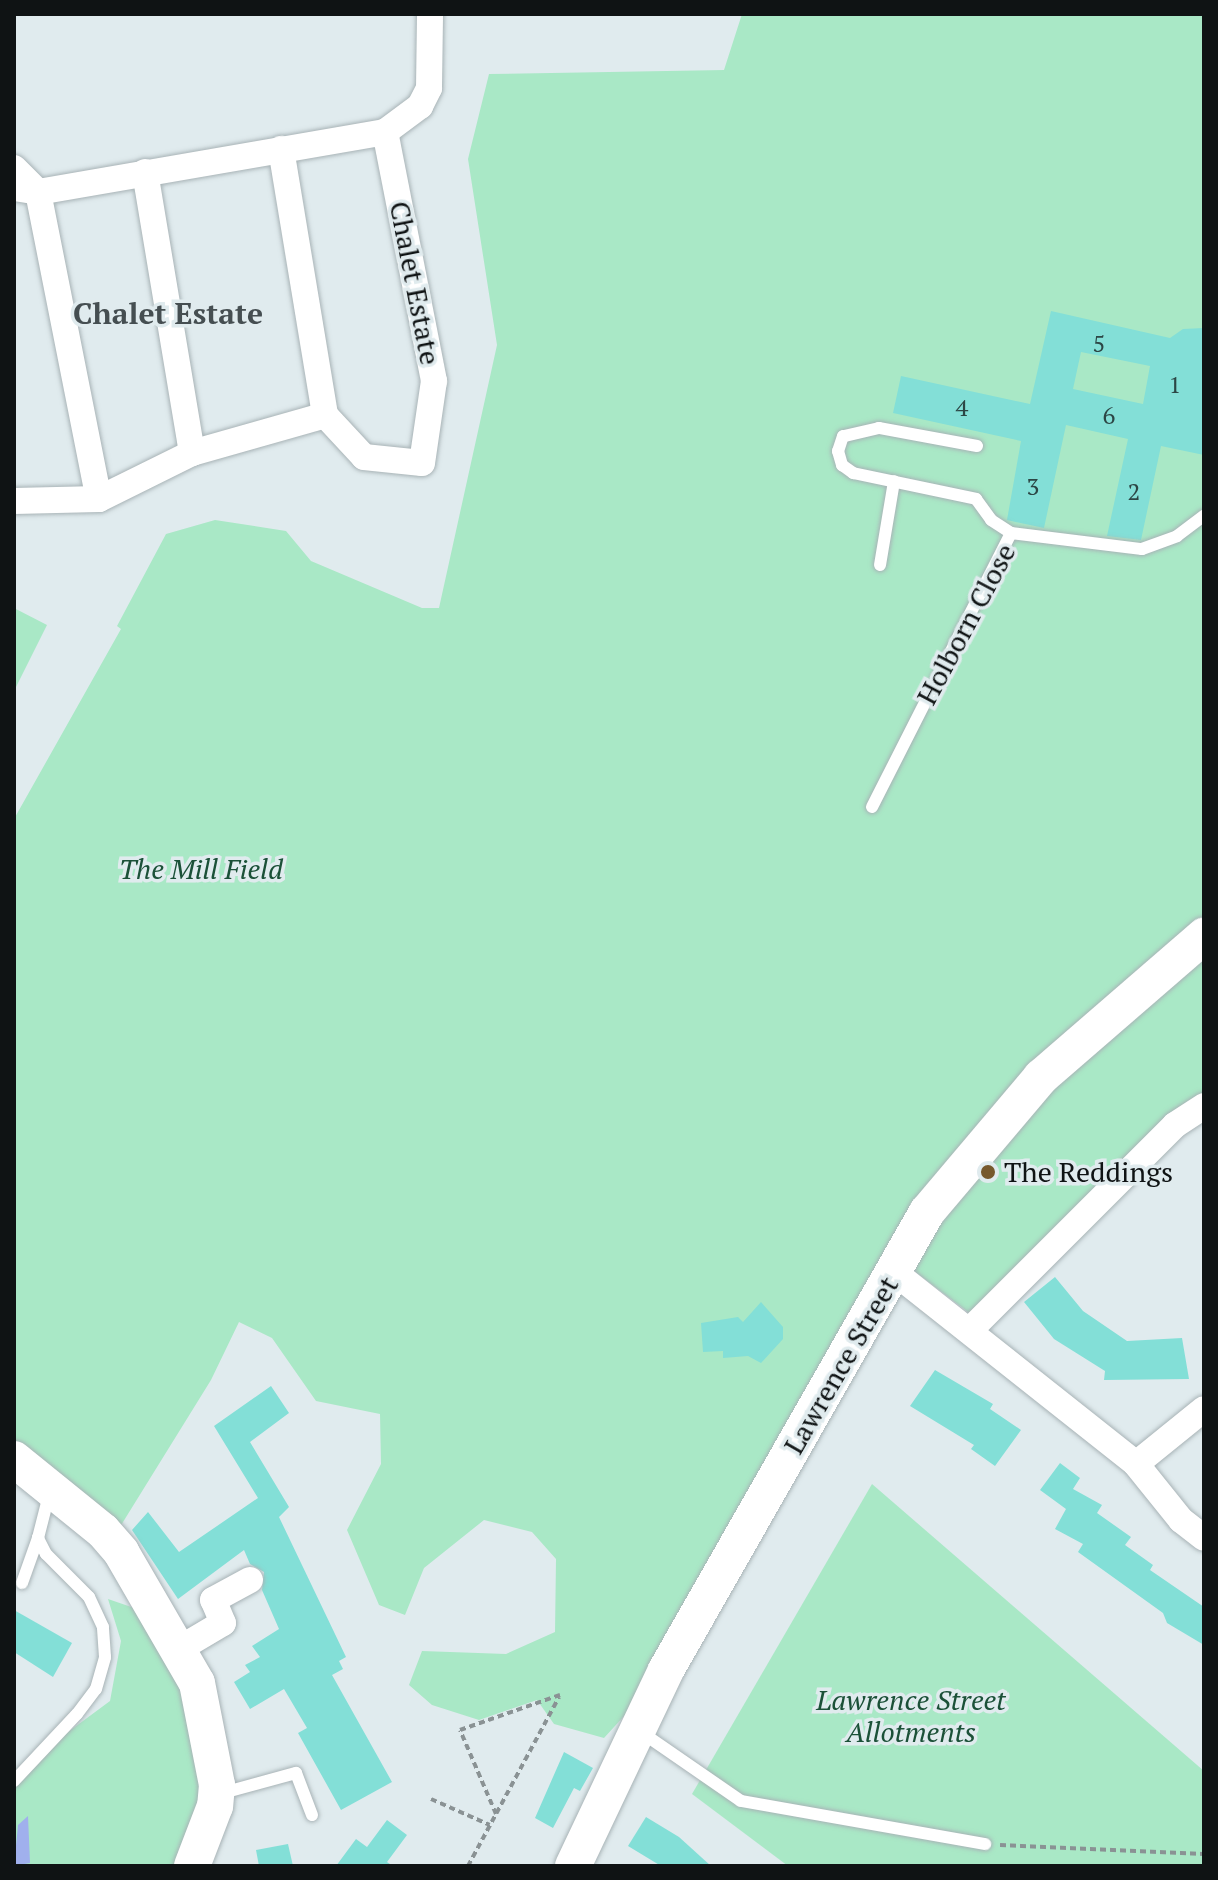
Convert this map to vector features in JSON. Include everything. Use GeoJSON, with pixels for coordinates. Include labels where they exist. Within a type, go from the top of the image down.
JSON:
{"type":"FeatureCollection","features":[{"type":"Feature","properties":{"kind":"street"},"geometry":{"type":"LineString","coordinates":[[26,190],[385,132],[420,106],[429,88],[430,14]]}},
{"type":"Feature","properties":{"kind":"street","name":"Chalet Estate"},"geometry":{"type":"LineString","coordinates":[[325,415],[364,457],[422,463],[434,381],[385,132]]}},
{"type":"Feature","properties":{"kind":"street"},"geometry":{"type":"LineString","coordinates":[[14,501],[99,499],[192,453],[325,415],[281,149]]}},
{"type":"Feature","properties":{"kind":"street"},"geometry":{"type":"LineString","coordinates":[[14,168],[26,190],[99,499]]}},
{"type":"Feature","properties":{"kind":"street"},"geometry":{"type":"LineString","coordinates":[[145,172],[192,453]]}},
{"type":"Feature","properties":{"kind":"street","name":"Lawrence Street"},"geometry":{"type":"LineString","coordinates":[[573,1866],[666,1670],[927,1212],[1041,1077],[1204,936]]}},
{"type":"Feature","properties":{"kind":"street"},"geometry":{"type":"LineString","coordinates":[[970,1330],[1175,1125],[1204,1106]]}},
{"type":"Feature","properties":{"kind":"street"},"geometry":{"type":"LineString","coordinates":[[894,1272],[1136,1464],[1181,1520],[1204,1538]]}},
{"type":"Feature","properties":{"kind":"street"},"geometry":{"type":"LineString","coordinates":[[1136,1464],[1204,1409]]}},
{"type":"Feature","properties":{"kind":"street"},"geometry":{"type":"LineString","coordinates":[[27,1474],[121,1552],[197,1683],[216,1765],[216,1794],[192,1866]]}},
{"type":"Feature","properties":{"kind":"street"},"geometry":{"type":"LineString","coordinates":[[179,1649],[223,1623],[213,1600],[250,1580]]}},
{"type":"Feature","properties":{"kind":"lane"},"geometry":{"type":"LineString","coordinates":[[977,446],[879,428],[843,436],[842,465],[853,473],[976,499],[991,520],[1011,533]]}},
{"type":"Feature","properties":{"kind":"lane"},"geometry":{"type":"LineString","coordinates":[[880,565],[894,481]]}},
{"type":"Feature","properties":{"kind":"lane","name":"Holborn Close"},"geometry":{"type":"LineString","coordinates":[[872,807],[1011,533],[1142,549],[1177,536],[1204,516]]}},
{"type":"Feature","properties":{"kind":"lane"},"geometry":{"type":"LineString","coordinates":[[22,1583],[38,1538],[40,1515],[27,1474]]}},
{"type":"Feature","properties":{"kind":"lane"},"geometry":{"type":"LineString","coordinates":[[14,1781],[77,1714],[96,1689],[105,1657],[103,1627],[89,1597],[46,1554],[38,1538]]}},
{"type":"Feature","properties":{"kind":"lane"},"geometry":{"type":"LineString","coordinates":[[639,1730],[741,1801],[985,1844]]}},
{"type":"Feature","properties":{"kind":"lane"},"geometry":{"type":"LineString","coordinates":[[216,1794],[296,1773],[312,1815]]}},
{"type":"Feature","properties":{"kind":"path"},"geometry":{"type":"LineString","coordinates":[[468,1866],[539,1735],[560,1695],[460,1730],[496,1814]]}},
{"type":"Feature","properties":{"kind":"path"},"geometry":{"type":"LineString","coordinates":[[431,1799],[490,1825]]}},
{"type":"Feature","properties":{"kind":"path"},"geometry":{"type":"LineString","coordinates":[[985,1844],[1204,1854]]}},
{"type":"Feature","properties":{"kind":"green space","name":"The Mill Field"},"geometry":{"type":"Polygon","coordinates":[[[742,14],[1204,14],[1204,1106],[972,1315],[901,1261],[666,1670],[604,1738],[554,1724],[537,1700],[479,1720],[432,1705],[409,1685],[422,1651],[506,1654],[555,1632],[556,1559],[532,1532],[484,1520],[424,1568],[405,1615],[379,1605],[347,1530],[381,1464],[380,1414],[316,1401],[272,1338],[239,1322],[211,1380],[110,1543],[14,1469],[14,819],[121,629],[117,626],[166,534],[215,520],[286,531],[311,561],[422,608],[439,608],[497,345],[468,159],[489,74],[724,70],[742,14]]]}},
{"type":"Feature","properties":{"kind":"green space"},"geometry":{"type":"Polygon","coordinates":[[[14,608],[47,625],[14,691],[14,608]]]}},
{"type":"Feature","properties":{"kind":"green space","name":"Lawrence Street Allotments"},"geometry":{"type":"Polygon","coordinates":[[[872,1484],[1204,1771],[1204,1866],[788,1866],[692,1794],[872,1484]]]}},
{"type":"Feature","properties":{"kind":"green space"},"geometry":{"type":"Polygon","coordinates":[[[108,1599],[140,1610],[184,1692],[207,1813],[177,1866],[14,1866],[14,1772],[110,1701],[121,1641],[108,1599]]]}},
{"type":"Feature","properties":{"kind":"water"},"geometry":{"type":"Polygon","coordinates":[[[28,1816],[30,1863],[14,1866],[18,1825],[28,1816]]]}},
{"type":"Feature","properties":{"kind":"building"},"geometry":{"type":"Polygon","coordinates":[[[1051,311],[1170,338],[1183,329],[1204,328],[1204,455],[1161,446],[1141,540],[1107,536],[1128,439],[1066,425],[1044,528],[1007,520],[1021,441],[893,413],[901,376],[1030,404],[1051,311]],[[1081,352],[1073,389],[1143,404],[1150,366],[1081,352]]]}},
{"type":"Feature","properties":{"kind":"building"},"geometry":{"type":"Polygon","coordinates":[[[1055,1277],[1083,1311],[1127,1341],[1182,1338],[1189,1379],[1104,1380],[1105,1371],[1054,1339],[1024,1302],[1055,1277]]]}},
{"type":"Feature","properties":{"kind":"building"},"geometry":{"type":"Polygon","coordinates":[[[761,1302],[783,1327],[783,1339],[761,1363],[748,1356],[723,1358],[723,1351],[703,1352],[701,1323],[738,1317],[743,1322],[761,1302]]]}},
{"type":"Feature","properties":{"kind":"building"},"geometry":{"type":"Polygon","coordinates":[[[935,1370],[993,1404],[990,1409],[1021,1430],[995,1466],[971,1449],[974,1445],[910,1406],[935,1370]]]}},
{"type":"Feature","properties":{"kind":"building"},"geometry":{"type":"Polygon","coordinates":[[[271,1386],[289,1413],[250,1442],[289,1507],[279,1517],[346,1657],[339,1661],[343,1669],[332,1675],[392,1782],[341,1810],[298,1733],[307,1728],[284,1689],[250,1709],[234,1682],[250,1672],[245,1665],[260,1657],[252,1646],[279,1629],[262,1590],[264,1572],[250,1564],[244,1550],[178,1599],[132,1530],[148,1512],[179,1552],[258,1498],[214,1426],[271,1386]]]}},
{"type":"Feature","properties":{"kind":"building"},"geometry":{"type":"Polygon","coordinates":[[[1060,1463],[1080,1478],[1073,1489],[1102,1505],[1097,1513],[1131,1537],[1125,1545],[1153,1565],[1150,1570],[1204,1607],[1204,1645],[1167,1623],[1163,1613],[1078,1552],[1083,1544],[1055,1529],[1066,1509],[1040,1490],[1060,1463]]]}},
{"type":"Feature","properties":{"kind":"building"},"geometry":{"type":"Polygon","coordinates":[[[14,1610],[72,1643],[53,1677],[14,1652],[14,1610]]]}},
{"type":"Feature","properties":{"kind":"building"},"geometry":{"type":"Polygon","coordinates":[[[564,1752],[593,1768],[580,1791],[574,1788],[553,1828],[535,1818],[564,1752]]]}},
{"type":"Feature","properties":{"kind":"building"},"geometry":{"type":"Polygon","coordinates":[[[646,1817],[679,1837],[711,1866],[661,1866],[628,1846],[646,1817]]]}},
{"type":"Feature","properties":{"kind":"building"},"geometry":{"type":"Polygon","coordinates":[[[387,1820],[407,1835],[387,1862],[393,1866],[336,1866],[356,1839],[367,1847],[387,1820]]]}},
{"type":"Feature","properties":{"kind":"building"},"geometry":{"type":"Polygon","coordinates":[[[288,1844],[293,1866],[259,1866],[256,1850],[288,1844]]]}},
{"type":"Feature","properties":{"kind":"place","name":"The Reddings"},"geometry":{"type":"Point","coordinates":[988,1172]}},
{"type":"Feature","properties":{"kind":"district","name":"Chalet Estate"},"geometry":{"type":"Point","coordinates":[168,313]}}]}
